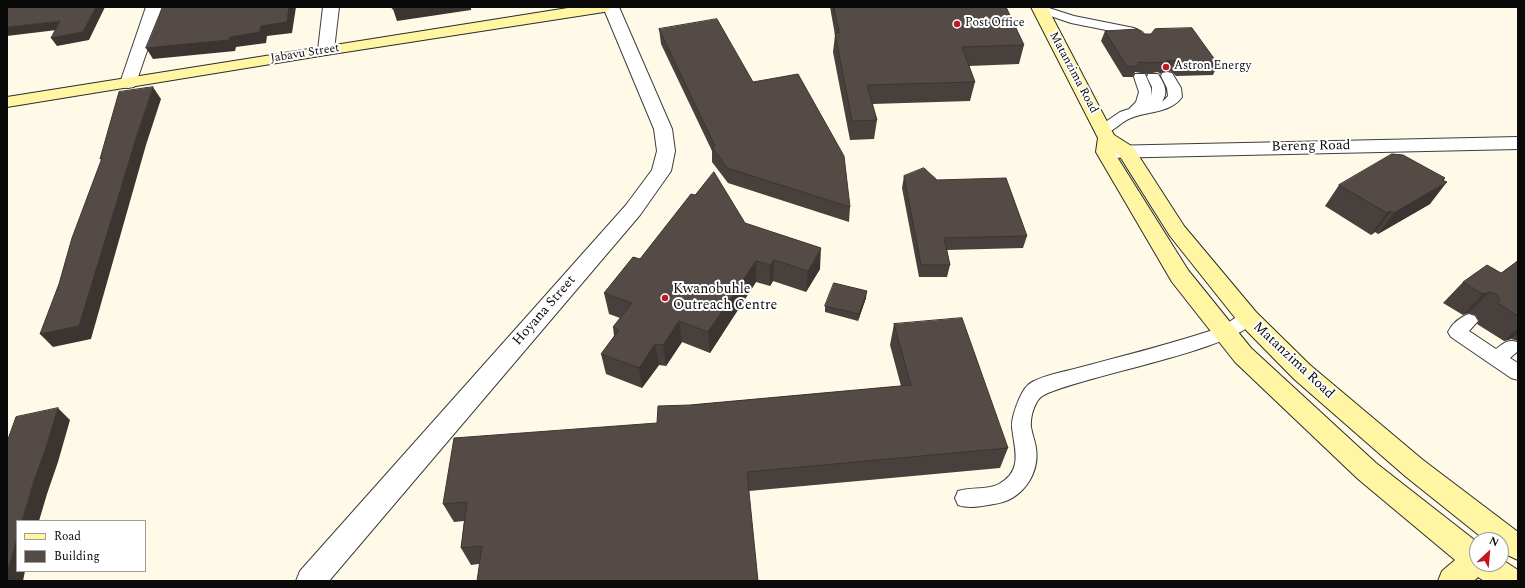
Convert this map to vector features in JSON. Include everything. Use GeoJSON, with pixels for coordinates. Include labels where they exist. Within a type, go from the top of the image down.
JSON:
{"type":"FeatureCollection","features":[{"type":"Feature","properties":{"kind":"street"},"geometry":{"type":"LineString","coordinates":[[128,83],[154,7]]}},
{"type":"Feature","properties":{"kind":"street"},"geometry":{"type":"LineString","coordinates":[[326,50],[331,7]]}},
{"type":"Feature","properties":{"kind":"street","name":"Jabavu Street"},"geometry":{"type":"LineString","coordinates":[[7,102],[326,50],[604,7]]}},
{"type":"Feature","properties":{"kind":"street","name":"Hoyana Street"},"geometry":{"type":"LineString","coordinates":[[310,581],[633,210],[661,171],[666,151],[663,130],[611,7]]}},
{"type":"Feature","properties":{"kind":"street","name":"Matanzima Road"},"geometry":{"type":"LineString","coordinates":[[1040,8],[1105,140],[1180,276],[1224,333],[1243,355],[1367,471],[1469,554]]}},
{"type":"Feature","properties":{"kind":"street","name":"Bereng Road"},"geometry":{"type":"LineString","coordinates":[[1105,140],[1126,151],[1518,143]]}},
{"type":"Feature","properties":{"kind":"street","name":"Matanzima Road"},"geometry":{"type":"LineString","coordinates":[[1126,151],[1177,231],[1248,318],[1302,372],[1414,468],[1511,540]]}},
{"type":"Feature","properties":{"kind":"street"},"geometry":{"type":"LineString","coordinates":[[1452,581],[1469,567]]}},
{"type":"Feature","properties":{"kind":"street"},"geometry":{"type":"LineString","coordinates":[[1496,572],[1510,581]]}},
{"type":"Feature","properties":{"kind":"lane"},"geometry":{"type":"LineString","coordinates":[[1040,8],[1092,24],[1109,32],[1117,41]]}},
{"type":"Feature","properties":{"kind":"lane"},"geometry":{"type":"LineString","coordinates":[[1092,24],[1107,26],[1136,40]]}},
{"type":"Feature","properties":{"kind":"lane"},"geometry":{"type":"LineString","coordinates":[[1105,140],[1125,115],[1148,108],[1166,105],[1175,97],[1174,88],[1167,76]]}},
{"type":"Feature","properties":{"kind":"lane"},"geometry":{"type":"LineString","coordinates":[[1133,113],[1143,104],[1146,88],[1146,77],[1160,87],[1160,95],[1157,102],[1148,108]]}},
{"type":"Feature","properties":{"kind":"lane"},"geometry":{"type":"LineString","coordinates":[[965,498],[1001,494],[1015,485],[1023,472],[1026,460],[1026,448],[1021,426],[1023,414],[1034,391],[1052,382],[1143,358],[1224,333],[1248,318]]}},
{"type":"Feature","properties":{"kind":"lane"},"geometry":{"type":"LineString","coordinates":[[1468,321],[1456,332],[1518,373]]}},
{"type":"Feature","properties":{"kind":"lane"},"geometry":{"type":"LineString","coordinates":[[1497,359],[1511,347]]}},
{"type":"Feature","properties":{"kind":"building"},"geometry":{"type":"Polygon","coordinates":[[[7,7],[96,7],[83,32],[51,38],[60,21],[7,27],[7,7]]]}},
{"type":"Feature","properties":{"kind":"building"},"geometry":{"type":"Polygon","coordinates":[[[163,7],[289,7],[287,22],[261,26],[260,32],[230,37],[229,40],[146,48],[163,7]]]}},
{"type":"Feature","properties":{"kind":"building"},"geometry":{"type":"Polygon","coordinates":[[[392,7],[404,7],[393,9],[392,7]]]}},
{"type":"Feature","properties":{"kind":"building"},"geometry":{"type":"Polygon","coordinates":[[[834,7],[1006,7],[1024,45],[962,47],[975,82],[867,85],[877,120],[852,121],[835,33],[839,33],[834,7]]]}},
{"type":"Feature","properties":{"kind":"building"},"geometry":{"type":"Polygon","coordinates":[[[717,19],[753,82],[798,74],[844,156],[850,207],[727,168],[712,147],[715,146],[659,29],[717,19]]]}},
{"type":"Feature","properties":{"kind":"building"},"geometry":{"type":"Polygon","coordinates":[[[1192,28],[1218,64],[1180,65],[1177,61],[1171,60],[1166,61],[1164,64],[1162,62],[1139,62],[1137,66],[1127,67],[1105,31],[1138,29],[1143,34],[1151,34],[1155,29],[1192,28]]]}},
{"type":"Feature","properties":{"kind":"building"},"geometry":{"type":"Polygon","coordinates":[[[153,87],[79,326],[40,334],[59,284],[72,238],[102,158],[100,159],[119,92],[153,87]]]}},
{"type":"Feature","properties":{"kind":"building"},"geometry":{"type":"Polygon","coordinates":[[[1392,154],[1403,155],[1445,178],[1442,180],[1447,182],[1394,213],[1391,211],[1387,213],[1339,185],[1392,154]]]}},
{"type":"Feature","properties":{"kind":"building"},"geometry":{"type":"Polygon","coordinates":[[[924,168],[937,180],[1006,178],[1027,236],[944,238],[950,265],[921,265],[904,176],[924,168]]]}},
{"type":"Feature","properties":{"kind":"building"},"geometry":{"type":"Polygon","coordinates":[[[714,172],[745,223],[821,248],[808,271],[774,260],[770,265],[756,261],[708,332],[679,321],[663,345],[655,344],[639,368],[601,354],[619,330],[613,327],[632,303],[604,293],[633,257],[640,259],[691,194],[695,195],[714,172]]]}},
{"type":"Feature","properties":{"kind":"building"},"geometry":{"type":"Polygon","coordinates":[[[1518,261],[1518,316],[1498,303],[1500,300],[1496,294],[1489,292],[1483,294],[1463,282],[1487,265],[1501,273],[1518,261]]]}},
{"type":"Feature","properties":{"kind":"building"},"geometry":{"type":"Polygon","coordinates":[[[834,283],[867,291],[859,314],[825,306],[834,283]]]}},
{"type":"Feature","properties":{"kind":"building"},"geometry":{"type":"Polygon","coordinates":[[[962,318],[1008,448],[747,472],[758,581],[477,581],[482,546],[461,548],[467,502],[443,504],[454,438],[657,423],[658,406],[690,405],[911,385],[894,324],[962,318]]]}},
{"type":"Feature","properties":{"kind":"building"},"geometry":{"type":"Polygon","coordinates":[[[58,408],[22,520],[16,520],[16,542],[7,573],[7,442],[16,417],[58,408]]]}},
{"type":"Feature","properties":{"kind":"place","name":"Post Office"},"geometry":{"type":"Point","coordinates":[957,24]}},
{"type":"Feature","properties":{"kind":"place","name":"Astron Energy"},"geometry":{"type":"Point","coordinates":[1166,67]}},
{"type":"Feature","properties":{"kind":"place","name":"Kwanobuhle Outreach Centre"},"geometry":{"type":"Point","coordinates":[665,298]}}]}
